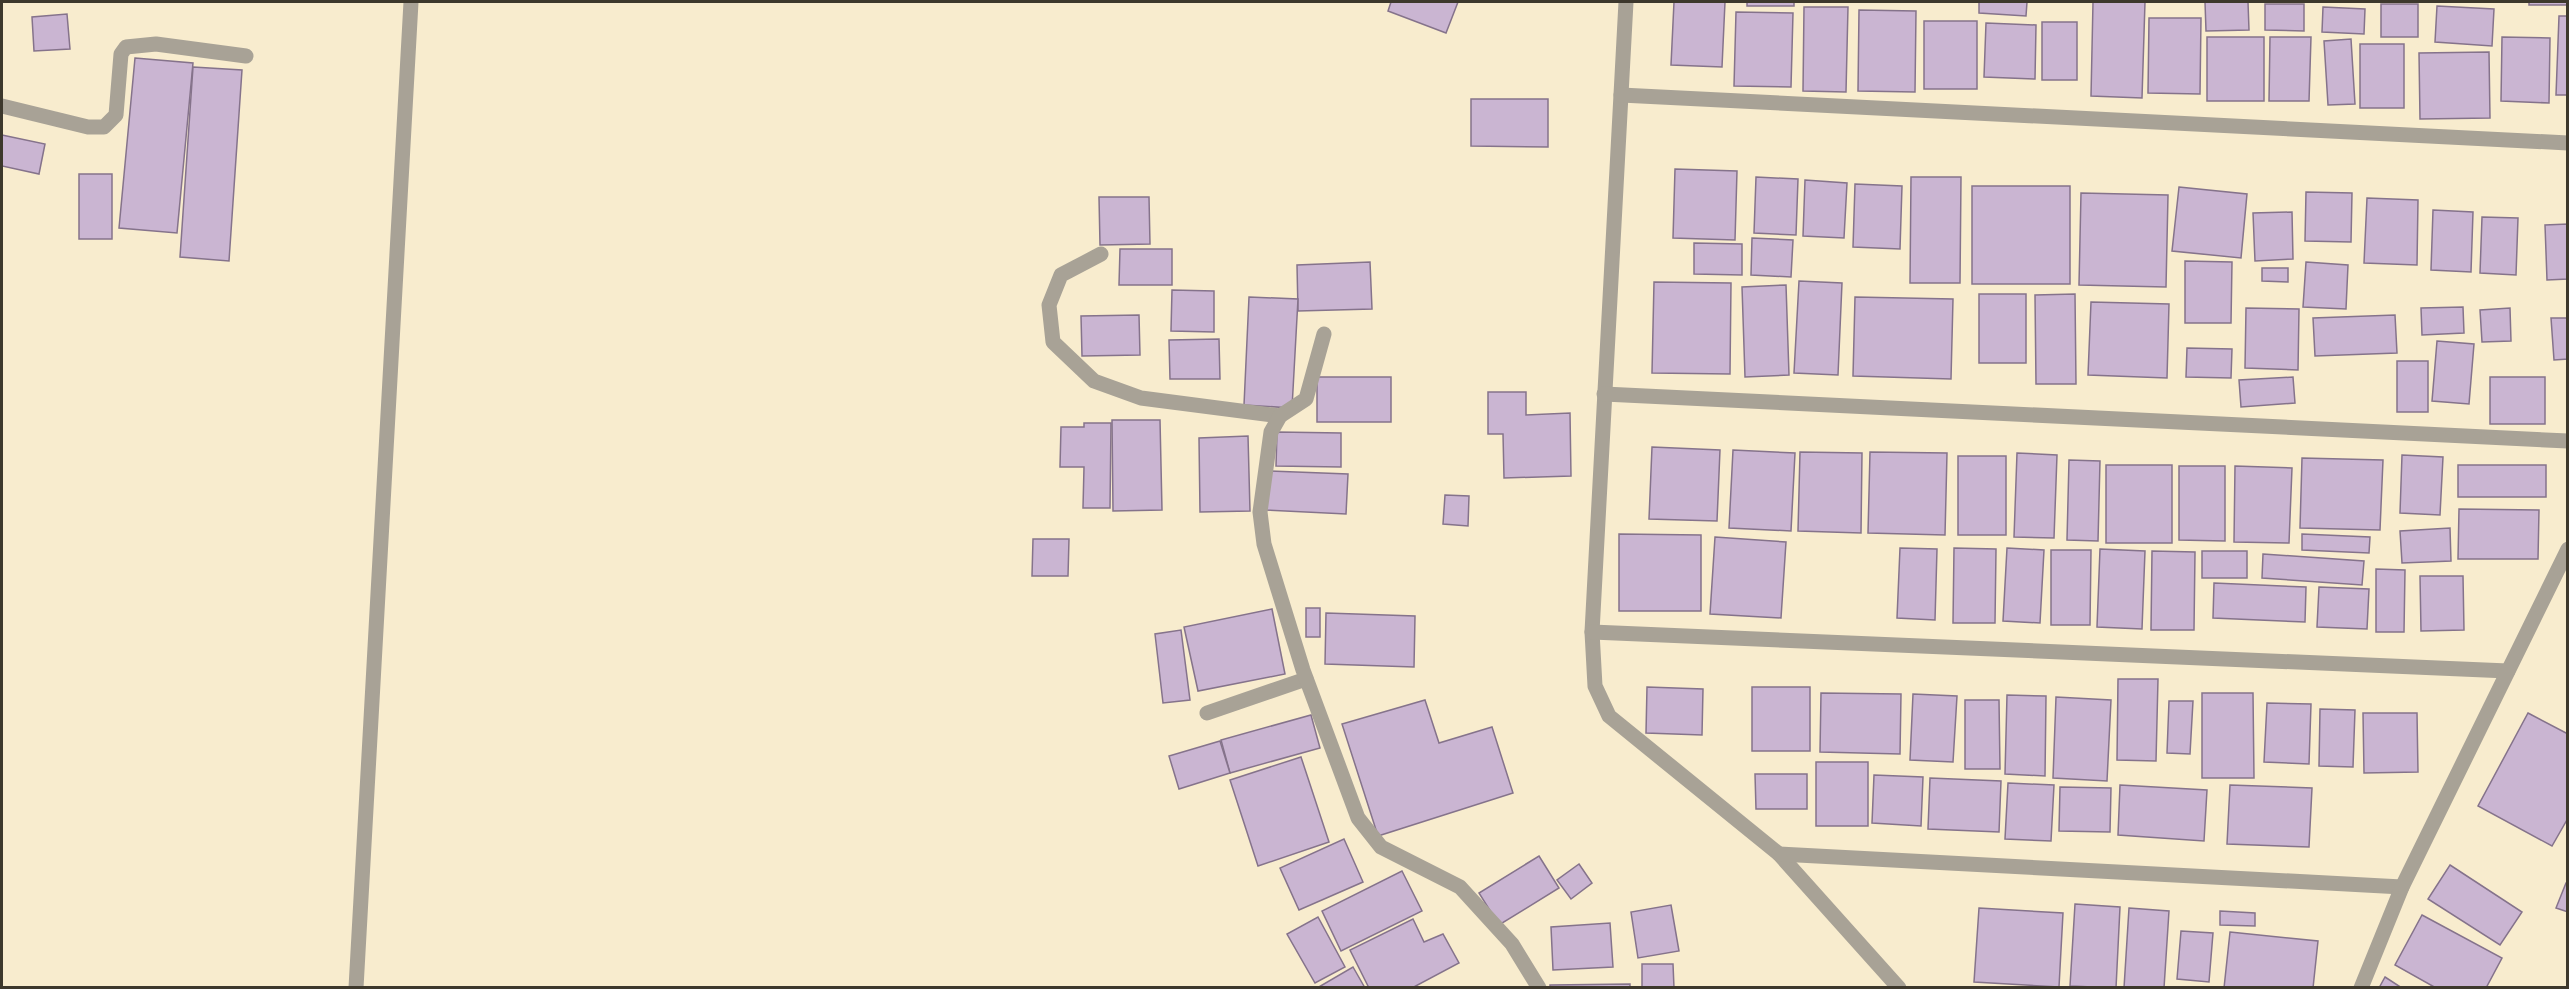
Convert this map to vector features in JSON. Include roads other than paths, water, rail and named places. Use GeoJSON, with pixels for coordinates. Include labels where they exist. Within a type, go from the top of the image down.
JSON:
{"type":"FeatureCollection","features":[{"type":"Feature","properties":{"kind":"street"},"geometry":{"type":"LineString","coordinates":[[356,987],[411,2]]}},
{"type":"Feature","properties":{"kind":"street"},"geometry":{"type":"LineString","coordinates":[[1626,2],[1592,632],[1595,686],[1609,716],[1779,854],[1899,987]]}},
{"type":"Feature","properties":{"kind":"street"},"geometry":{"type":"LineString","coordinates":[[2,106],[88,127],[104,127],[116,115],[121,54],[126,47],[156,44],[246,56]]}},
{"type":"Feature","properties":{"kind":"street"},"geometry":{"type":"LineString","coordinates":[[1621,95],[2568,144]]}},
{"type":"Feature","properties":{"kind":"street"},"geometry":{"type":"LineString","coordinates":[[1101,254],[1061,274],[1049,305],[1053,342],[1080,370],[1094,381],[1140,398],[1280,416]]}},
{"type":"Feature","properties":{"kind":"street"},"geometry":{"type":"LineString","coordinates":[[1324,334],[1306,399],[1280,416],[1271,432],[1260,512],[1263,544],[1306,679],[1358,818],[1381,847],[1460,887],[1512,944],[1539,987]]}},
{"type":"Feature","properties":{"kind":"street"},"geometry":{"type":"LineString","coordinates":[[1604,394],[2568,441]]}},
{"type":"Feature","properties":{"kind":"street"},"geometry":{"type":"LineString","coordinates":[[2361,987],[2402,887],[2568,549]]}},
{"type":"Feature","properties":{"kind":"street"},"geometry":{"type":"LineString","coordinates":[[1592,632],[2508,671]]}},
{"type":"Feature","properties":{"kind":"street"},"geometry":{"type":"LineString","coordinates":[[1208,714],[1306,679]]}},
{"type":"Feature","properties":{"kind":"street"},"geometry":{"type":"LineString","coordinates":[[1779,854],[2402,887]]}}]}
